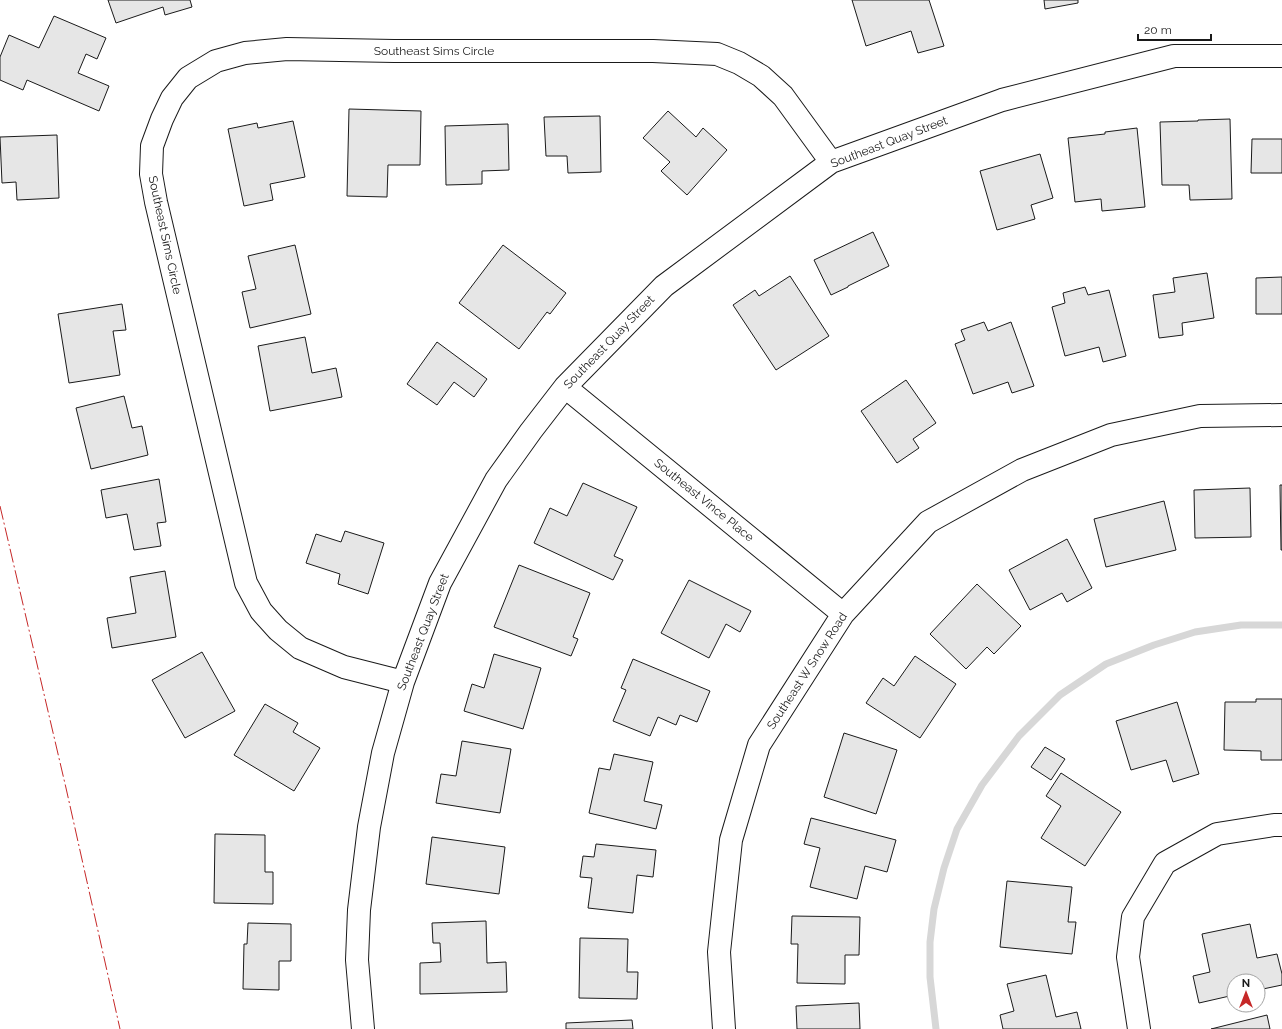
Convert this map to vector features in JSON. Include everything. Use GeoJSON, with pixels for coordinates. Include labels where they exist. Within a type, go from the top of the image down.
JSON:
{"type":"FeatureCollection","features":[{"type":"Feature","properties":{"kind":"street","name":"Southeast Sims Circle"},"geometry":{"type":"LineString","coordinates":[[402,682],[344,667],[300,648],[278,630],[261,611],[246,583],[156,202],[151,174],[152,146],[162,119],[172,98],[188,78],[216,61],[245,53],[287,49],[394,51],[653,51],[717,54],[739,63],[761,76],[783,96],[831,162]]}},
{"type":"Feature","properties":{"kind":"street","name":"Southeast Quay Street"},"geometry":{"type":"LineString","coordinates":[[363,1029],[357,960],[359,910],[369,827],[383,753],[402,682],[440,583],[496,480],[565,387],[664,286],[831,162],[1002,100],[1174,56],[1282,56]]}},
{"type":"Feature","properties":{"kind":"street","name":"Southeast Vince Place"},"geometry":{"type":"LineString","coordinates":[[565,387],[842,614]]}},
{"type":"Feature","properties":{"kind":"street","name":"Southeast W Snow Road"},"geometry":{"type":"LineString","coordinates":[[724,1029],[720,952],[731,840],[759,745],[842,614],[928,522],[1022,470],[1111,436],[1200,416],[1282,415]]}},
{"type":"Feature","properties":{"kind":"street"},"geometry":{"type":"LineString","coordinates":[[1139,1029],[1128,957],[1133,917],[1165,863],[1217,834],[1282,825]]}},
{"type":"Feature","properties":{"kind":"building"},"geometry":{"type":"Polygon","coordinates":[[[108,0],[190,0],[192,7],[165,15],[163,7],[116,23],[108,0]]]}},
{"type":"Feature","properties":{"kind":"building"},"geometry":{"type":"Polygon","coordinates":[[[852,0],[929,0],[944,46],[918,53],[911,31],[866,46],[852,0]]]}},
{"type":"Feature","properties":{"kind":"building"},"geometry":{"type":"Polygon","coordinates":[[[1044,0],[1078,0],[1078,3],[1045,9],[1044,0]]]}},
{"type":"Feature","properties":{"kind":"building"},"geometry":{"type":"Polygon","coordinates":[[[54,16],[106,38],[97,59],[86,54],[78,73],[109,86],[99,111],[27,80],[23,90],[0,80],[0,57],[9,35],[39,48],[54,16]]]}},
{"type":"Feature","properties":{"kind":"building"},"geometry":{"type":"Polygon","coordinates":[[[349,109],[421,111],[420,165],[388,165],[387,197],[347,196],[349,109]]]}},
{"type":"Feature","properties":{"kind":"building"},"geometry":{"type":"Polygon","coordinates":[[[668,111],[696,137],[703,128],[727,150],[687,195],[661,171],[670,162],[643,138],[668,111]]]}},
{"type":"Feature","properties":{"kind":"building"},"geometry":{"type":"Polygon","coordinates":[[[600,116],[601,172],[568,173],[567,156],[546,156],[544,117],[600,116]]]}},
{"type":"Feature","properties":{"kind":"building"},"geometry":{"type":"Polygon","coordinates":[[[1230,119],[1232,199],[1190,200],[1189,185],[1162,185],[1160,122],[1230,119]]]}},
{"type":"Feature","properties":{"kind":"building"},"geometry":{"type":"Polygon","coordinates":[[[293,121],[305,177],[270,184],[273,200],[244,206],[228,129],[257,123],[258,128],[293,121]]]}},
{"type":"Feature","properties":{"kind":"building"},"geometry":{"type":"Polygon","coordinates":[[[508,124],[509,170],[482,171],[482,184],[446,185],[445,126],[508,124]]]}},
{"type":"Feature","properties":{"kind":"building"},"geometry":{"type":"Polygon","coordinates":[[[1137,128],[1145,207],[1102,211],[1101,199],[1075,202],[1068,138],[1105,134],[1105,132],[1137,128]]]}},
{"type":"Feature","properties":{"kind":"building"},"geometry":{"type":"Polygon","coordinates":[[[57,135],[59,198],[17,200],[16,182],[2,183],[0,137],[57,135]]]}},
{"type":"Feature","properties":{"kind":"building"},"geometry":{"type":"Polygon","coordinates":[[[1252,139],[1282,139],[1282,173],[1251,173],[1252,139]]]}},
{"type":"Feature","properties":{"kind":"building"},"geometry":{"type":"Polygon","coordinates":[[[1040,154],[1053,198],[1031,205],[1035,219],[997,230],[980,171],[1040,154]]]}},
{"type":"Feature","properties":{"kind":"building"},"geometry":{"type":"Polygon","coordinates":[[[873,232],[889,266],[831,295],[814,260],[873,232]]]}},
{"type":"Feature","properties":{"kind":"building"},"geometry":{"type":"Polygon","coordinates":[[[295,245],[311,314],[250,328],[242,292],[256,289],[248,256],[295,245]]]}},
{"type":"Feature","properties":{"kind":"building"},"geometry":{"type":"Polygon","coordinates":[[[503,245],[566,293],[550,314],[547,312],[519,349],[459,303],[503,245]]]}},
{"type":"Feature","properties":{"kind":"building"},"geometry":{"type":"Polygon","coordinates":[[[1207,273],[1214,318],[1182,323],[1183,335],[1159,338],[1153,295],[1175,292],[1173,278],[1207,273]]]}},
{"type":"Feature","properties":{"kind":"building"},"geometry":{"type":"Polygon","coordinates":[[[790,276],[829,336],[776,370],[733,305],[755,290],[759,296],[790,276]]]}},
{"type":"Feature","properties":{"kind":"building"},"geometry":{"type":"Polygon","coordinates":[[[1282,277],[1282,314],[1256,314],[1256,278],[1282,277]]]}},
{"type":"Feature","properties":{"kind":"building"},"geometry":{"type":"Polygon","coordinates":[[[1085,287],[1088,295],[1109,290],[1126,356],[1103,362],[1099,347],[1065,356],[1052,307],[1065,303],[1063,293],[1085,287]]]}},
{"type":"Feature","properties":{"kind":"building"},"geometry":{"type":"Polygon","coordinates":[[[122,304],[126,330],[113,331],[120,375],[69,383],[58,314],[122,304]]]}},
{"type":"Feature","properties":{"kind":"building"},"geometry":{"type":"Polygon","coordinates":[[[984,322],[988,331],[1011,322],[1034,386],[1012,393],[1008,382],[973,394],[955,344],[965,340],[961,330],[984,322]]]}},
{"type":"Feature","properties":{"kind":"building"},"geometry":{"type":"Polygon","coordinates":[[[305,337],[312,373],[336,368],[342,397],[270,411],[258,346],[305,337]]]}},
{"type":"Feature","properties":{"kind":"building"},"geometry":{"type":"Polygon","coordinates":[[[437,342],[487,379],[474,397],[454,382],[437,405],[407,384],[437,342]]]}},
{"type":"Feature","properties":{"kind":"building"},"geometry":{"type":"Polygon","coordinates":[[[906,380],[936,423],[913,439],[919,448],[897,463],[861,411],[906,380]]]}},
{"type":"Feature","properties":{"kind":"building"},"geometry":{"type":"Polygon","coordinates":[[[124,396],[132,428],[142,426],[148,455],[91,469],[76,408],[124,396]]]}},
{"type":"Feature","properties":{"kind":"building"},"geometry":{"type":"Polygon","coordinates":[[[159,479],[166,522],[157,523],[161,546],[134,550],[127,514],[106,518],[101,490],[159,479]]]}},
{"type":"Feature","properties":{"kind":"building"},"geometry":{"type":"Polygon","coordinates":[[[583,483],[637,507],[614,556],[623,560],[613,580],[534,543],[550,508],[567,516],[583,483]]]}},
{"type":"Feature","properties":{"kind":"building"},"geometry":{"type":"Polygon","coordinates":[[[1280,485],[1282,485],[1282,550],[1281,550],[1280,485]]]}},
{"type":"Feature","properties":{"kind":"building"},"geometry":{"type":"Polygon","coordinates":[[[1250,488],[1251,537],[1195,538],[1194,490],[1250,488]]]}},
{"type":"Feature","properties":{"kind":"building"},"geometry":{"type":"Polygon","coordinates":[[[1164,501],[1176,550],[1106,567],[1094,519],[1164,501]]]}},
{"type":"Feature","properties":{"kind":"building"},"geometry":{"type":"Polygon","coordinates":[[[345,531],[384,543],[368,594],[338,584],[340,574],[306,563],[316,534],[341,542],[345,531]]]}},
{"type":"Feature","properties":{"kind":"building"},"geometry":{"type":"Polygon","coordinates":[[[1067,539],[1092,588],[1067,602],[1062,593],[1030,610],[1009,570],[1067,539]]]}},
{"type":"Feature","properties":{"kind":"building"},"geometry":{"type":"Polygon","coordinates":[[[519,565],[590,593],[573,637],[578,639],[571,656],[494,627],[519,565]]]}},
{"type":"Feature","properties":{"kind":"building"},"geometry":{"type":"Polygon","coordinates":[[[165,571],[176,637],[112,648],[107,618],[136,613],[130,577],[165,571]]]}},
{"type":"Feature","properties":{"kind":"building"},"geometry":{"type":"Polygon","coordinates":[[[689,580],[751,611],[740,632],[726,624],[709,658],[661,633],[689,580]]]}},
{"type":"Feature","properties":{"kind":"building"},"geometry":{"type":"Polygon","coordinates":[[[977,584],[1021,626],[994,654],[987,647],[966,669],[930,634],[977,584]]]}},
{"type":"Feature","properties":{"kind":"building"},"geometry":{"type":"Polygon","coordinates":[[[202,652],[235,711],[185,738],[152,680],[202,652]]]}},
{"type":"Feature","properties":{"kind":"building"},"geometry":{"type":"Polygon","coordinates":[[[494,654],[541,668],[523,729],[464,711],[472,684],[484,688],[494,654]]]}},
{"type":"Feature","properties":{"kind":"building"},"geometry":{"type":"Polygon","coordinates":[[[915,656],[956,684],[920,738],[866,703],[883,678],[894,686],[915,656]]]}},
{"type":"Feature","properties":{"kind":"building"},"geometry":{"type":"Polygon","coordinates":[[[633,659],[710,691],[697,722],[680,715],[676,725],[658,717],[650,736],[613,721],[626,690],[621,688],[633,659]]]}},
{"type":"Feature","properties":{"kind":"building"},"geometry":{"type":"Polygon","coordinates":[[[1256,699],[1282,699],[1282,760],[1261,760],[1261,751],[1224,750],[1225,702],[1256,702],[1256,699]]]}},
{"type":"Feature","properties":{"kind":"building"},"geometry":{"type":"Polygon","coordinates":[[[1177,702],[1199,774],[1173,782],[1166,760],[1131,770],[1116,721],[1177,702]]]}},
{"type":"Feature","properties":{"kind":"building"},"geometry":{"type":"Polygon","coordinates":[[[265,704],[298,723],[293,732],[320,748],[294,791],[234,755],[265,704]]]}},
{"type":"Feature","properties":{"kind":"building"},"geometry":{"type":"Polygon","coordinates":[[[844,733],[897,750],[876,814],[824,797],[844,733]]]}},
{"type":"Feature","properties":{"kind":"building"},"geometry":{"type":"Polygon","coordinates":[[[462,741],[511,749],[500,813],[436,803],[441,774],[456,776],[462,741]]]}},
{"type":"Feature","properties":{"kind":"building"},"geometry":{"type":"Polygon","coordinates":[[[1045,747],[1065,759],[1051,780],[1031,767],[1045,747]]]}},
{"type":"Feature","properties":{"kind":"building"},"geometry":{"type":"Polygon","coordinates":[[[614,754],[653,762],[644,801],[662,805],[656,829],[589,813],[599,768],[610,770],[614,754]]]}},
{"type":"Feature","properties":{"kind":"building"},"geometry":{"type":"Polygon","coordinates":[[[1061,773],[1121,812],[1085,866],[1041,838],[1061,806],[1046,796],[1061,773]]]}},
{"type":"Feature","properties":{"kind":"building"},"geometry":{"type":"Polygon","coordinates":[[[811,818],[896,840],[887,872],[865,866],[857,899],[810,887],[820,848],[804,844],[811,818]]]}},
{"type":"Feature","properties":{"kind":"building"},"geometry":{"type":"Polygon","coordinates":[[[215,834],[265,835],[265,872],[273,872],[273,904],[214,903],[215,834]]]}},
{"type":"Feature","properties":{"kind":"building"},"geometry":{"type":"Polygon","coordinates":[[[432,837],[505,847],[499,894],[426,884],[432,837]]]}},
{"type":"Feature","properties":{"kind":"building"},"geometry":{"type":"Polygon","coordinates":[[[596,844],[656,850],[653,877],[637,875],[633,913],[588,908],[592,878],[580,877],[583,856],[594,857],[596,844]]]}},
{"type":"Feature","properties":{"kind":"building"},"geometry":{"type":"Polygon","coordinates":[[[1007,881],[1072,887],[1068,922],[1076,922],[1072,954],[1000,947],[1007,881]]]}},
{"type":"Feature","properties":{"kind":"building"},"geometry":{"type":"Polygon","coordinates":[[[792,916],[860,917],[859,955],[845,955],[845,984],[797,983],[798,944],[791,944],[792,916]]]}},
{"type":"Feature","properties":{"kind":"building"},"geometry":{"type":"Polygon","coordinates":[[[486,921],[487,963],[506,962],[507,992],[420,994],[420,963],[441,962],[440,943],[433,943],[432,923],[486,921]]]}},
{"type":"Feature","properties":{"kind":"building"},"geometry":{"type":"Polygon","coordinates":[[[248,923],[291,924],[291,961],[279,961],[279,990],[243,989],[244,944],[247,944],[248,923]]]}},
{"type":"Feature","properties":{"kind":"building"},"geometry":{"type":"Polygon","coordinates":[[[1250,924],[1257,958],[1277,954],[1282,974],[1282,985],[1266,988],[1266,973],[1226,973],[1226,997],[1199,1003],[1193,976],[1210,972],[1202,934],[1250,924]]]}},
{"type":"Feature","properties":{"kind":"building"},"geometry":{"type":"Polygon","coordinates":[[[580,938],[628,939],[627,972],[638,972],[637,999],[579,998],[580,938]]]}},
{"type":"Feature","properties":{"kind":"building"},"geometry":{"type":"Polygon","coordinates":[[[1046,975],[1056,1017],[1077,1012],[1081,1029],[1003,1029],[1000,1015],[1014,1011],[1007,984],[1046,975]]]}},
{"type":"Feature","properties":{"kind":"building"},"geometry":{"type":"Polygon","coordinates":[[[859,1003],[860,1029],[797,1029],[796,1006],[859,1003]]]}},
{"type":"Feature","properties":{"kind":"building"},"geometry":{"type":"Polygon","coordinates":[[[1267,1015],[1270,1029],[1211,1029],[1267,1015]]]}},
{"type":"Feature","properties":{"kind":"building"},"geometry":{"type":"Polygon","coordinates":[[[632,1020],[633,1029],[566,1029],[566,1023],[632,1020]]]}},
{"type":"Feature","properties":{"kind":"waterway"},"geometry":{"type":"LineString","coordinates":[[936,1029],[930,977],[930,942],[934,909],[944,868],[957,829],[982,785],[1019,736],[1060,695],[1106,664],[1154,645],[1195,632],[1241,625],[1282,625]]}},
{"type":"Feature","properties":{"kind":"power"},"geometry":{"type":"LineString","coordinates":[[0,506],[66,788],[120,1029]]}}]}
